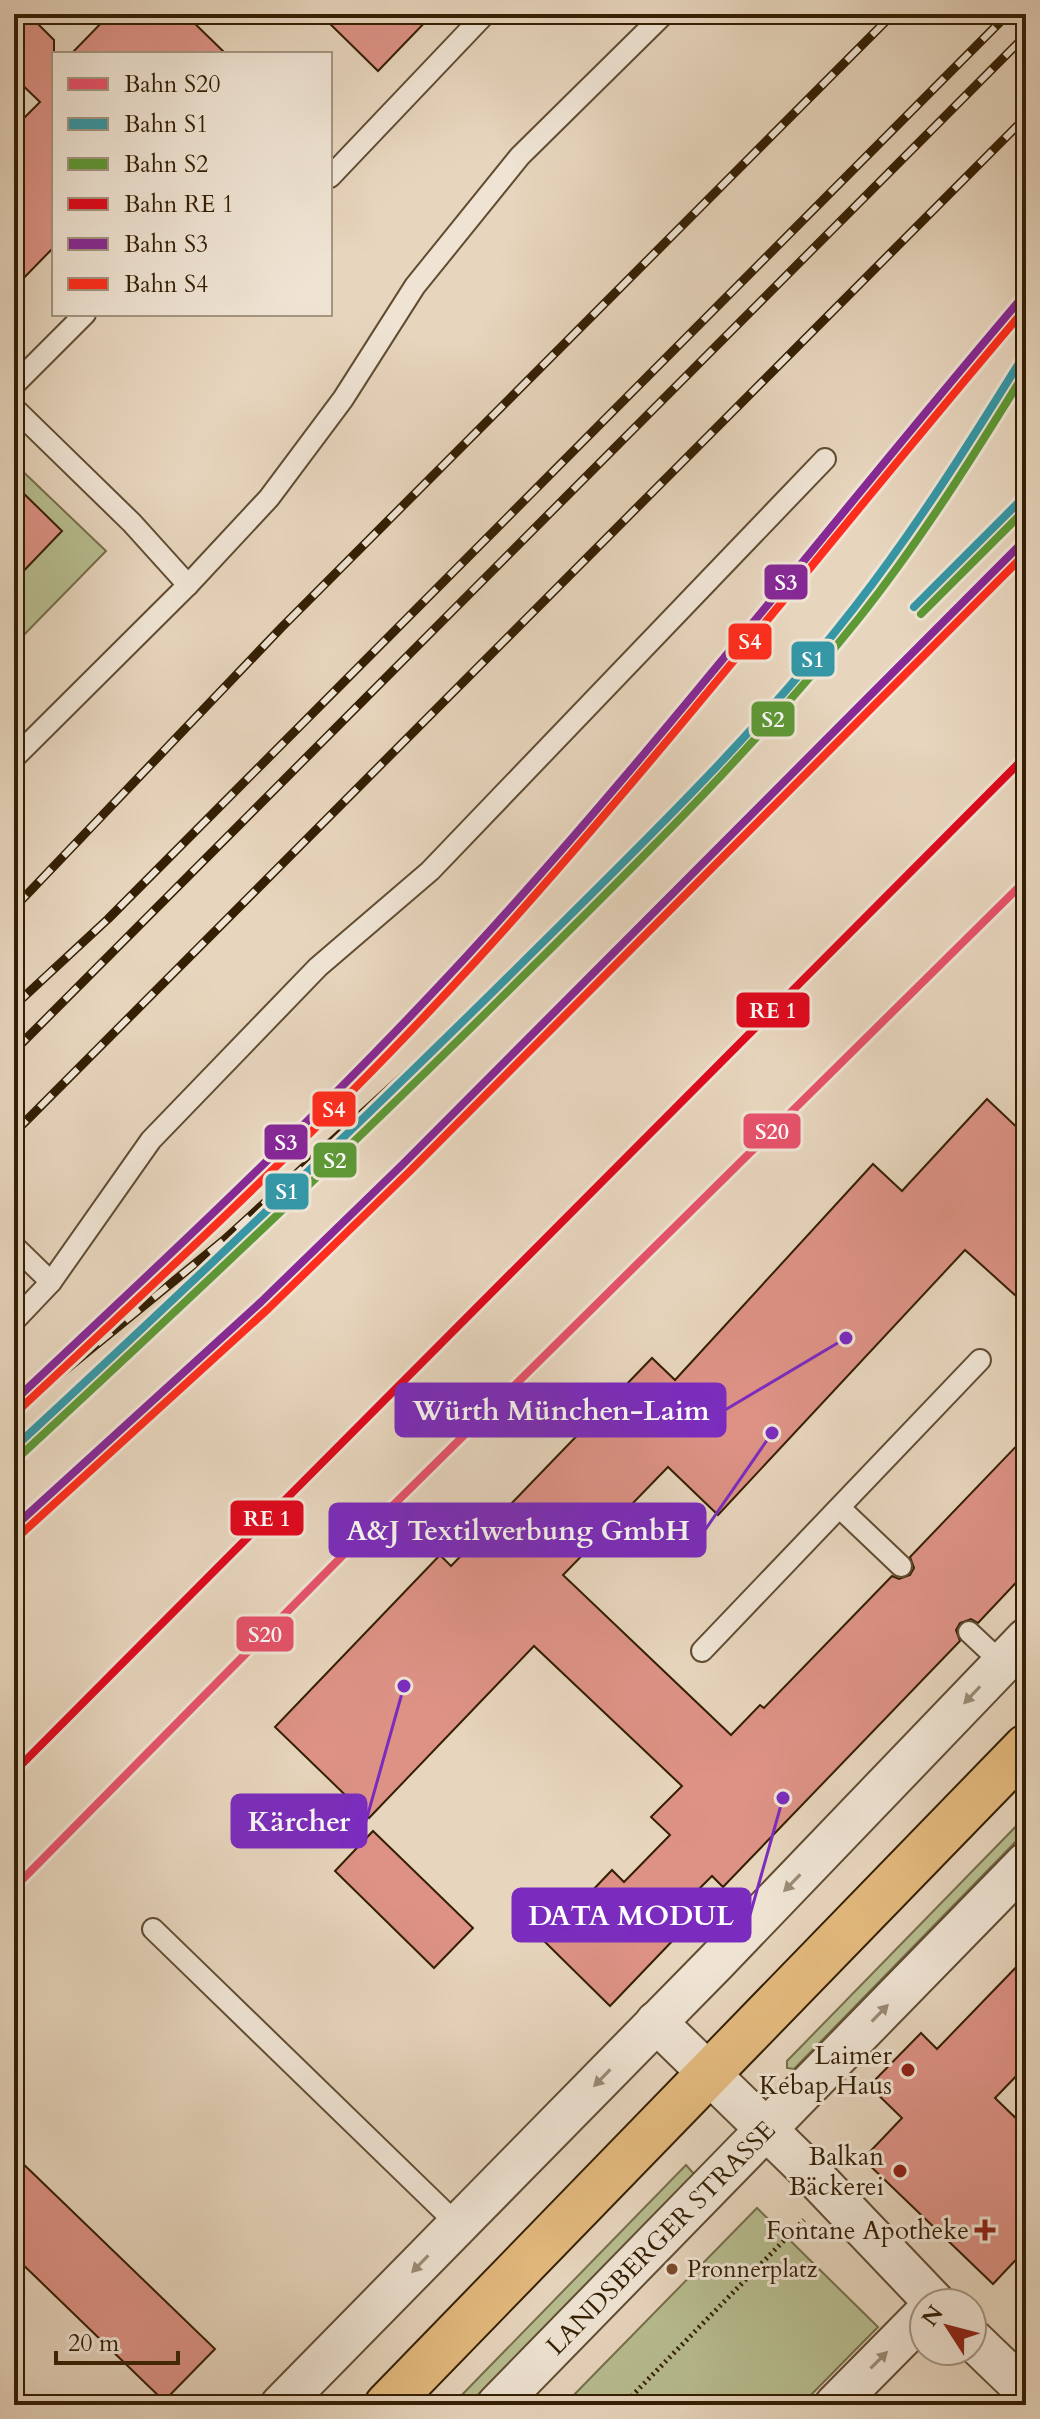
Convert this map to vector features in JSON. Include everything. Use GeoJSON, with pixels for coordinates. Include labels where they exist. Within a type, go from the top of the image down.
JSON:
{"type":"FeatureCollection","features":[{"type":"Feature","properties":{"kind":"main road"},"geometry":{"type":"LineString","coordinates":[[387,2405],[1026,1747]]}},
{"type":"Feature","properties":{"kind":"street"},"geometry":{"type":"LineString","coordinates":[[281,2405],[1014,1651]]}},
{"type":"Feature","properties":{"kind":"street","name":"LANDSBERGER STRASSE"},"geometry":{"type":"LineString","coordinates":[[497,2405],[1026,1863]]}},
{"type":"Feature","properties":{"kind":"street"},"geometry":{"type":"LineString","coordinates":[[656,2022],[767,2129],[920,2287]]}},
{"type":"Feature","properties":{"kind":"street"},"geometry":{"type":"LineString","coordinates":[[835,2405],[908,2331]]}},
{"type":"Feature","properties":{"kind":"street"},"geometry":{"type":"LineString","coordinates":[[988,2354],[1026,2391]]}},
{"type":"Feature","properties":{"kind":"lane"},"geometry":{"type":"LineString","coordinates":[[332,175],[485,14]]}},
{"type":"Feature","properties":{"kind":"lane"},"geometry":{"type":"LineString","coordinates":[[14,758],[188,585],[269,498],[343,399],[415,286],[520,156],[664,14]]}},
{"type":"Feature","properties":{"kind":"lane"},"geometry":{"type":"LineString","coordinates":[[14,385],[83,316]]}},
{"type":"Feature","properties":{"kind":"lane"},"geometry":{"type":"LineString","coordinates":[[14,408],[132,523],[188,585]]}},
{"type":"Feature","properties":{"kind":"lane"},"geometry":{"type":"LineString","coordinates":[[14,1321],[51,1282],[151,1140],[318,967],[430,871],[825,459]]}},
{"type":"Feature","properties":{"kind":"lane"},"geometry":{"type":"LineString","coordinates":[[14,1246],[51,1282]]}},
{"type":"Feature","properties":{"kind":"lane"},"geometry":{"type":"LineString","coordinates":[[702,1651],[980,1360]]}},
{"type":"Feature","properties":{"kind":"lane"},"geometry":{"type":"LineString","coordinates":[[840,1508],[901,1566]]}},
{"type":"Feature","properties":{"kind":"lane"},"geometry":{"type":"LineString","coordinates":[[969,1632],[1014,1651]]}},
{"type":"Feature","properties":{"kind":"lane"},"geometry":{"type":"LineString","coordinates":[[153,1929],[458,2225]]}},
{"type":"Feature","properties":{"kind":"path"},"geometry":{"type":"LineString","coordinates":[[623,2405],[796,2226],[832,2195]]}},
{"type":"Feature","properties":{"kind":"green space"},"geometry":{"type":"Polygon","coordinates":[[[14,463],[106,551],[14,645],[14,463]]]}},
{"type":"Feature","properties":{"kind":"green space"},"geometry":{"type":"Polygon","coordinates":[[[1026,1816],[1026,1831],[794,2069],[787,2068],[787,2061],[1026,1816]]]}},
{"type":"Feature","properties":{"kind":"green space"},"geometry":{"type":"Polygon","coordinates":[[[686,2165],[694,2174],[468,2405],[452,2405],[686,2165]]]}},
{"type":"Feature","properties":{"kind":"green space","name":"Pronnerplatz"},"geometry":{"type":"Polygon","coordinates":[[[757,2208],[878,2327],[801,2405],[564,2405],[757,2208]]]}},
{"type":"Feature","properties":{"kind":"building"},"geometry":{"type":"Polygon","coordinates":[[[14,14],[28,14],[54,40],[52,249],[14,288],[14,128],[40,102],[14,77],[14,14]]]}},
{"type":"Feature","properties":{"kind":"building"},"geometry":{"type":"Polygon","coordinates":[[[110,14],[185,14],[224,52],[73,52],[110,14]]]}},
{"type":"Feature","properties":{"kind":"building"},"geometry":{"type":"Polygon","coordinates":[[[320,14],[433,14],[378,71],[320,14]]]}},
{"type":"Feature","properties":{"kind":"building"},"geometry":{"type":"Polygon","coordinates":[[[14,484],[62,531],[14,581],[14,484]]]}},
{"type":"Feature","properties":{"kind":"building"},"geometry":{"type":"Polygon","coordinates":[[[987,1099],[1026,1136],[1026,1305],[965,1250],[718,1515],[668,1467],[563,1575],[731,1735],[760,1705],[764,1708],[892,1576],[899,1579],[910,1575],[914,1568],[910,1557],[1026,1436],[1026,1572],[978,1623],[971,1619],[960,1623],[956,1630],[960,1641],[723,1887],[712,1876],[666,1922],[679,1934],[610,2006],[544,1941],[612,1870],[624,1882],[670,1835],[651,1817],[682,1786],[534,1646],[369,1818],[275,1727],[440,1555],[451,1566],[652,1358],[675,1380],[873,1164],[902,1191],[987,1099]]]}},
{"type":"Feature","properties":{"kind":"building"},"geometry":{"type":"Polygon","coordinates":[[[373,1831],[473,1928],[434,1968],[335,1871],[373,1831]]]}},
{"type":"Feature","properties":{"kind":"building"},"geometry":{"type":"Polygon","coordinates":[[[1026,1957],[1026,2066],[995,2098],[1026,2128],[1026,2249],[993,2284],[863,2159],[902,2118],[869,2086],[921,2033],[937,2049],[1026,1957]]]}},
{"type":"Feature","properties":{"kind":"building"},"geometry":{"type":"Polygon","coordinates":[[[14,2155],[215,2349],[164,2401],[14,2256],[14,2155]]]}},
{"type":"Feature","properties":{"kind":"railway"},"geometry":{"type":"LineString","coordinates":[[14,908],[282,627],[893,14]]}},
{"type":"Feature","properties":{"kind":"railway"},"geometry":{"type":"LineString","coordinates":[[14,1006],[108,919],[1008,14]]}},
{"type":"Feature","properties":{"kind":"railway"},"geometry":{"type":"LineString","coordinates":[[14,1051],[1026,35]]}},
{"type":"Feature","properties":{"kind":"railway"},"geometry":{"type":"LineString","coordinates":[[14,1133],[1026,117]]}},
{"type":"Feature","properties":{"kind":"railway"},"geometry":{"type":"LineString","coordinates":[[14,1412],[224,1240],[480,1006]]}},
{"type":"Feature","properties":{"kind":"rail line","name":"S3"},"geometry":{"type":"LineString","coordinates":[[14,1401],[301,1128],[466,957],[610,794],[1026,293]]}},
{"type":"Feature","properties":{"kind":"rail line","name":"S4"},"geometry":{"type":"LineString","coordinates":[[21,1408],[309,1134],[475,962],[685,720],[1026,308]]}},
{"type":"Feature","properties":{"kind":"rail line","name":"S1"},"geometry":{"type":"LineString","coordinates":[[14,1448],[404,1079],[615,871],[739,743],[817,654],[900,546],[1026,352]]}},
{"type":"Feature","properties":{"kind":"rail line","name":"S2"},"geometry":{"type":"LineString","coordinates":[[21,1455],[383,1114],[731,766],[882,588],[946,497],[1026,371]]}},
{"type":"Feature","properties":{"kind":"rail line","name":"S1"},"geometry":{"type":"LineString","coordinates":[[914,607],[1026,495]]}},
{"type":"Feature","properties":{"kind":"rail line","name":"S2"},"geometry":{"type":"LineString","coordinates":[[921,614],[1026,509]]}},
{"type":"Feature","properties":{"kind":"rail line","name":"S3"},"geometry":{"type":"LineString","coordinates":[[14,1527],[261,1302],[403,1164],[1026,539]]}},
{"type":"Feature","properties":{"kind":"rail line","name":"S4"},"geometry":{"type":"LineString","coordinates":[[21,1534],[268,1309],[410,1171],[1026,553]]}},
{"type":"Feature","properties":{"kind":"rail line","name":"S20"},"geometry":{"type":"LineString","coordinates":[[14,1888],[361,1537],[1026,880]]}},
{"type":"Feature","properties":{"kind":"transit line"},"geometry":{"type":"LineString","coordinates":[[14,1772],[1026,756]]}},
{"type":"Feature","properties":{"kind":"place","name":"Würth München-Laim"},"geometry":{"type":"Point","coordinates":[846,1338]}},
{"type":"Feature","properties":{"kind":"place","name":"A&J Textilwerbung GmbH"},"geometry":{"type":"Point","coordinates":[772,1433]}},
{"type":"Feature","properties":{"kind":"place","name":"Kärcher"},"geometry":{"type":"Point","coordinates":[404,1686]}},
{"type":"Feature","properties":{"kind":"place","name":"DATA MODUL"},"geometry":{"type":"Point","coordinates":[783,1798]}},
{"type":"Feature","properties":{"kind":"place","name":"Laimer Kebap Haus"},"geometry":{"type":"Point","coordinates":[908,2070]}},
{"type":"Feature","properties":{"kind":"place","name":"Balkan Bäckerei"},"geometry":{"type":"Point","coordinates":[900,2171]}},
{"type":"Feature","properties":{"kind":"place","name":"Fontane Apotheke"},"geometry":{"type":"Point","coordinates":[985,2230]}},
{"type":"Feature","properties":{"kind":"place","name":"Pronnerplatz"},"geometry":{"type":"Point","coordinates":[672,2269]}}]}
